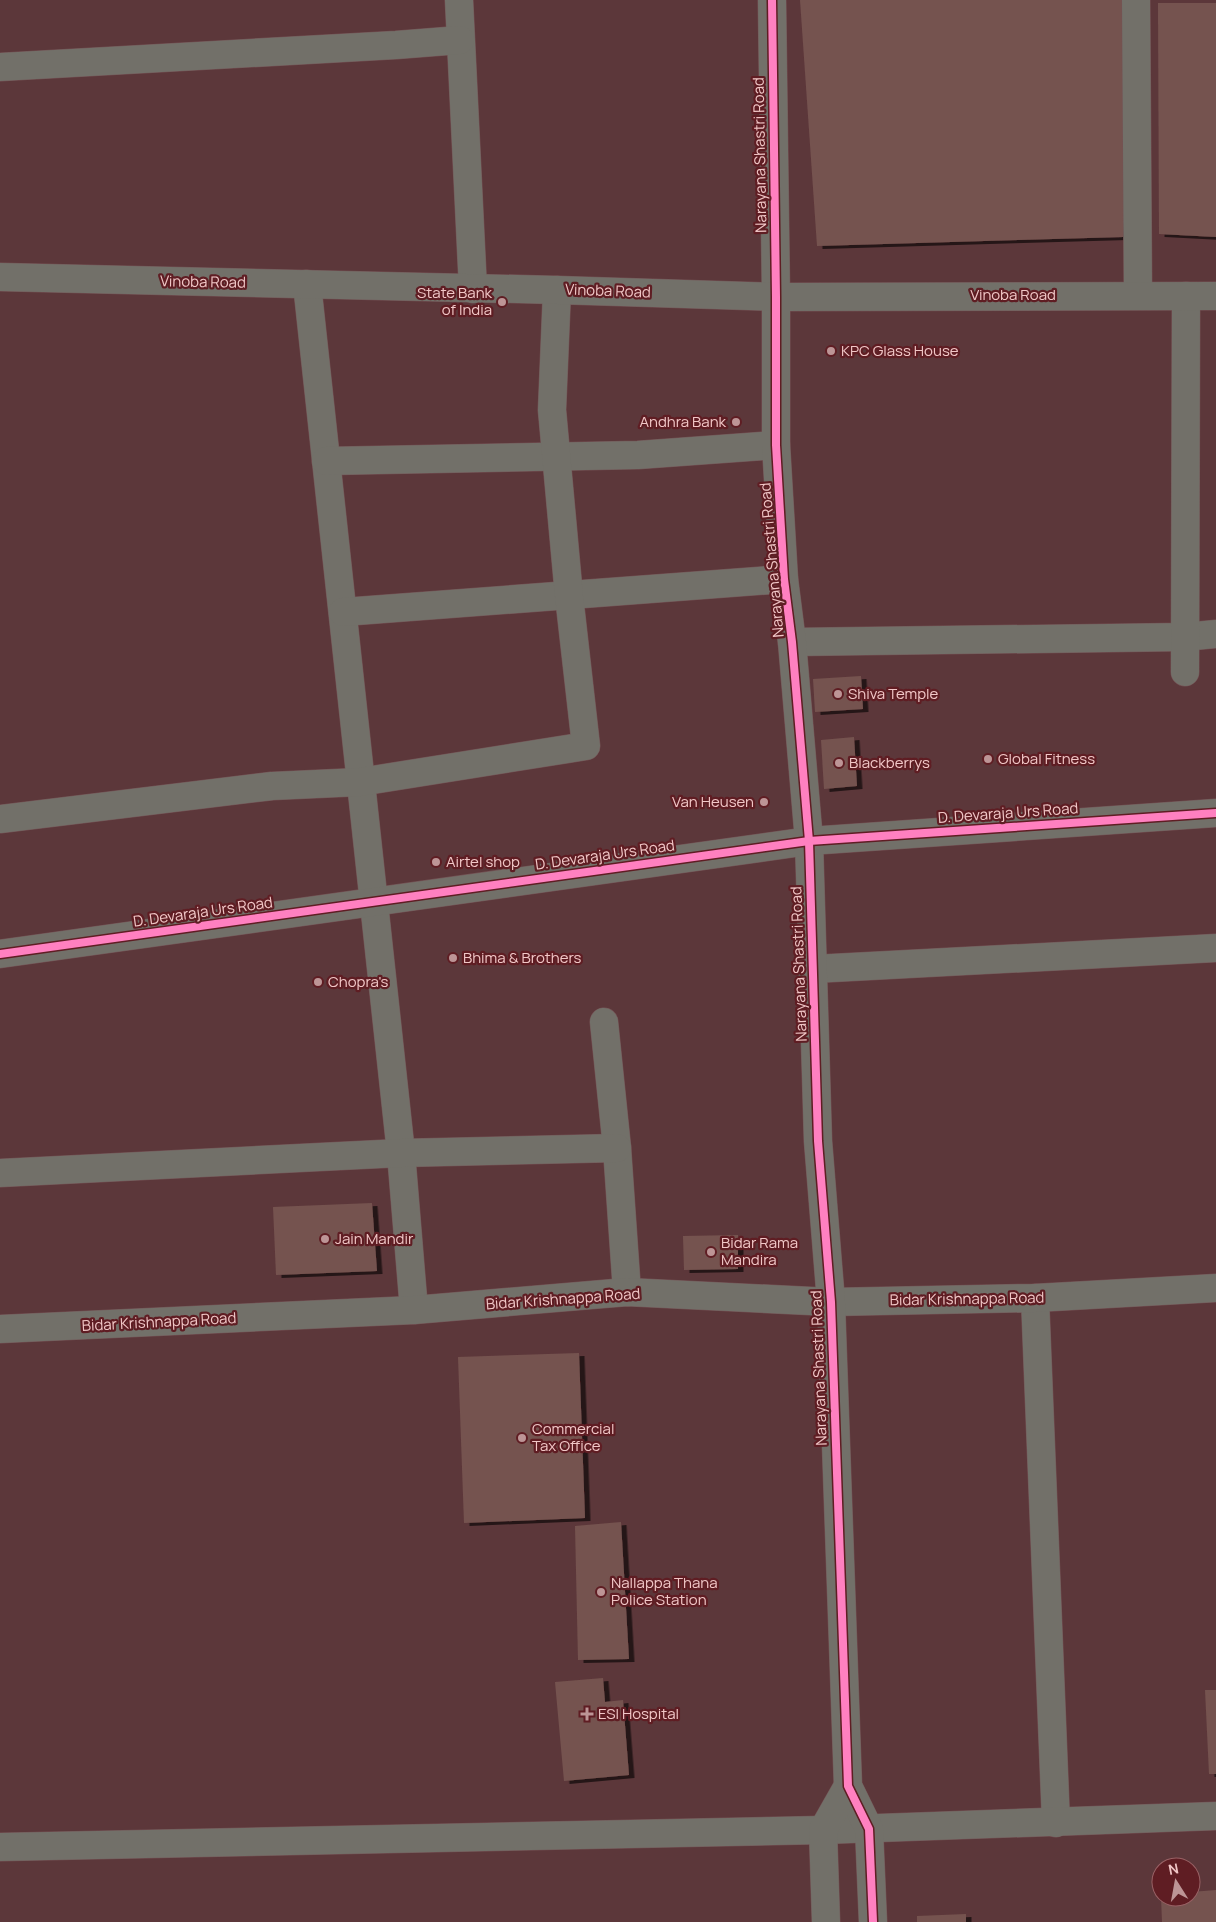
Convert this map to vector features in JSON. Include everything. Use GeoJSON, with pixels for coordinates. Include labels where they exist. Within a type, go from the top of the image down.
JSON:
{"type":"FeatureCollection","features":[{"type":"Feature","properties":{"kind":"street"},"geometry":{"type":"LineString","coordinates":[[459,0],[473,289]]}},
{"type":"Feature","properties":{"kind":"street","name":"Narayana Shastri Road"},"geometry":{"type":"LineString","coordinates":[[772,0],[776,445],[784,578],[792,642],[809,841],[818,1141],[831,1302],[848,1786],[869,1829],[873,1922]]}},
{"type":"Feature","properties":{"kind":"street"},"geometry":{"type":"LineString","coordinates":[[1136,0],[1138,295]]}},
{"type":"Feature","properties":{"kind":"street"},"geometry":{"type":"LineString","coordinates":[[0,68],[460,40]]}},
{"type":"Feature","properties":{"kind":"street","name":"Vinoba Road"},"geometry":{"type":"LineString","coordinates":[[0,277],[776,296],[1216,296]]}},
{"type":"Feature","properties":{"kind":"street"},"geometry":{"type":"LineString","coordinates":[[307,284],[401,1154],[414,1310]]}},
{"type":"Feature","properties":{"kind":"street"},"geometry":{"type":"LineString","coordinates":[[0,819],[272,786],[360,782],[586,746],[569,596],[552,410],[557,290]]}},
{"type":"Feature","properties":{"kind":"street"},"geometry":{"type":"LineString","coordinates":[[1185,672],[1186,296]]}},
{"type":"Feature","properties":{"kind":"street"},"geometry":{"type":"LineString","coordinates":[[326,461],[638,455],[776,445]]}},
{"type":"Feature","properties":{"kind":"street"},"geometry":{"type":"LineString","coordinates":[[343,612],[784,578]]}},
{"type":"Feature","properties":{"kind":"street"},"geometry":{"type":"LineString","coordinates":[[792,642],[1184,637],[1216,634]]}},
{"type":"Feature","properties":{"kind":"street","name":"D. Devaraja Urs Road"},"geometry":{"type":"LineString","coordinates":[[0,954],[809,841],[1216,813]]}},
{"type":"Feature","properties":{"kind":"street"},"geometry":{"type":"LineString","coordinates":[[813,969],[1216,948]]}},
{"type":"Feature","properties":{"kind":"street"},"geometry":{"type":"LineString","coordinates":[[604,1022],[617,1148],[627,1292]]}},
{"type":"Feature","properties":{"kind":"street"},"geometry":{"type":"LineString","coordinates":[[0,1173],[401,1154],[617,1148]]}},
{"type":"Feature","properties":{"kind":"street","name":"Bidar Krishnappa Road"},"geometry":{"type":"LineString","coordinates":[[0,1329],[414,1310],[627,1292],[831,1302],[1035,1298],[1216,1288]]}},
{"type":"Feature","properties":{"kind":"street"},"geometry":{"type":"LineString","coordinates":[[1035,1298],[1056,1822]]}},
{"type":"Feature","properties":{"kind":"street"},"geometry":{"type":"LineString","coordinates":[[826,1922],[823,1830],[848,1786]]}},
{"type":"Feature","properties":{"kind":"street"},"geometry":{"type":"LineString","coordinates":[[0,1847],[869,1829],[1216,1816]]}},
{"type":"Feature","properties":{"kind":"building"},"geometry":{"type":"Polygon","coordinates":[[[800,0],[1123,0],[1123,237],[817,246],[800,0]]]}},
{"type":"Feature","properties":{"kind":"building"},"geometry":{"type":"Polygon","coordinates":[[[1158,3],[1216,3],[1216,237],[1159,234],[1158,3]]]}},
{"type":"Feature","properties":{"kind":"building","name":"Shiva Temple"},"geometry":{"type":"Polygon","coordinates":[[[861,676],[863,709],[815,712],[813,679],[861,676]]]}},
{"type":"Feature","properties":{"kind":"building","name":"Blackberrys"},"geometry":{"type":"Polygon","coordinates":[[[854,737],[857,786],[824,789],[821,740],[854,737]]]}},
{"type":"Feature","properties":{"kind":"building","name":"Jain Mandir"},"geometry":{"type":"Polygon","coordinates":[[[372,1203],[377,1271],[276,1275],[273,1207],[372,1203]]]}},
{"type":"Feature","properties":{"kind":"building","name":"Bidar Rama Mandira"},"geometry":{"type":"Polygon","coordinates":[[[738,1235],[738,1269],[684,1270],[683,1236],[738,1235]]]}},
{"type":"Feature","properties":{"kind":"building","name":"Commercial Tax Office"},"geometry":{"type":"Polygon","coordinates":[[[579,1353],[585,1518],[464,1523],[458,1357],[579,1353]]]}},
{"type":"Feature","properties":{"kind":"building","name":"Nallappa Thana Police Station"},"geometry":{"type":"Polygon","coordinates":[[[621,1522],[629,1659],[578,1660],[575,1526],[621,1522]]]}},
{"type":"Feature","properties":{"kind":"building"},"geometry":{"type":"Polygon","coordinates":[[[603,1678],[605,1702],[623,1700],[629,1775],[564,1781],[555,1682],[603,1678]]]}},
{"type":"Feature","properties":{"kind":"building"},"geometry":{"type":"Polygon","coordinates":[[[1205,1690],[1216,1690],[1216,1774],[1209,1774],[1205,1690]]]}},
{"type":"Feature","properties":{"kind":"building"},"geometry":{"type":"Polygon","coordinates":[[[1216,1890],[1216,1922],[1162,1922],[1161,1907],[1201,1907],[1201,1891],[1216,1890]]]}},
{"type":"Feature","properties":{"kind":"building"},"geometry":{"type":"Polygon","coordinates":[[[966,1914],[966,1922],[917,1922],[917,1916],[966,1914]]]}},
{"type":"Feature","properties":{"kind":"cycle path"},"geometry":{"type":"LineString","coordinates":[[772,0],[776,445],[784,579],[792,642],[809,841],[818,1141],[831,1302],[848,1786],[869,1829],[873,1922]]}},
{"type":"Feature","properties":{"kind":"cycle path"},"geometry":{"type":"LineString","coordinates":[[0,954],[809,841],[1216,813]]}},
{"type":"Feature","properties":{"kind":"place","name":"State Bank of India"},"geometry":{"type":"Point","coordinates":[502,302]}},
{"type":"Feature","properties":{"kind":"place","name":"KPC Glass House"},"geometry":{"type":"Point","coordinates":[831,351]}},
{"type":"Feature","properties":{"kind":"place","name":"Andhra Bank"},"geometry":{"type":"Point","coordinates":[736,422]}},
{"type":"Feature","properties":{"kind":"place","name":"Shiva Temple"},"geometry":{"type":"Point","coordinates":[838,694]}},
{"type":"Feature","properties":{"kind":"place","name":"Global Fitness"},"geometry":{"type":"Point","coordinates":[988,759]}},
{"type":"Feature","properties":{"kind":"place","name":"Blackberrys"},"geometry":{"type":"Point","coordinates":[839,763]}},
{"type":"Feature","properties":{"kind":"place","name":"Van Heusen"},"geometry":{"type":"Point","coordinates":[764,802]}},
{"type":"Feature","properties":{"kind":"place","name":"Airtel shop"},"geometry":{"type":"Point","coordinates":[436,862]}},
{"type":"Feature","properties":{"kind":"place","name":"Bhima & Brothers"},"geometry":{"type":"Point","coordinates":[453,958]}},
{"type":"Feature","properties":{"kind":"place","name":"Chopra's"},"geometry":{"type":"Point","coordinates":[318,982]}},
{"type":"Feature","properties":{"kind":"place","name":"Jain Mandir"},"geometry":{"type":"Point","coordinates":[325,1239]}},
{"type":"Feature","properties":{"kind":"place","name":"Bidar Rama Mandira"},"geometry":{"type":"Point","coordinates":[711,1252]}},
{"type":"Feature","properties":{"kind":"place","name":"Commercial Tax Office"},"geometry":{"type":"Point","coordinates":[522,1438]}},
{"type":"Feature","properties":{"kind":"place","name":"Nallappa Thana Police Station"},"geometry":{"type":"Point","coordinates":[601,1592]}},
{"type":"Feature","properties":{"kind":"place","name":"ESI Hospital"},"geometry":{"type":"Point","coordinates":[587,1714]}}]}
